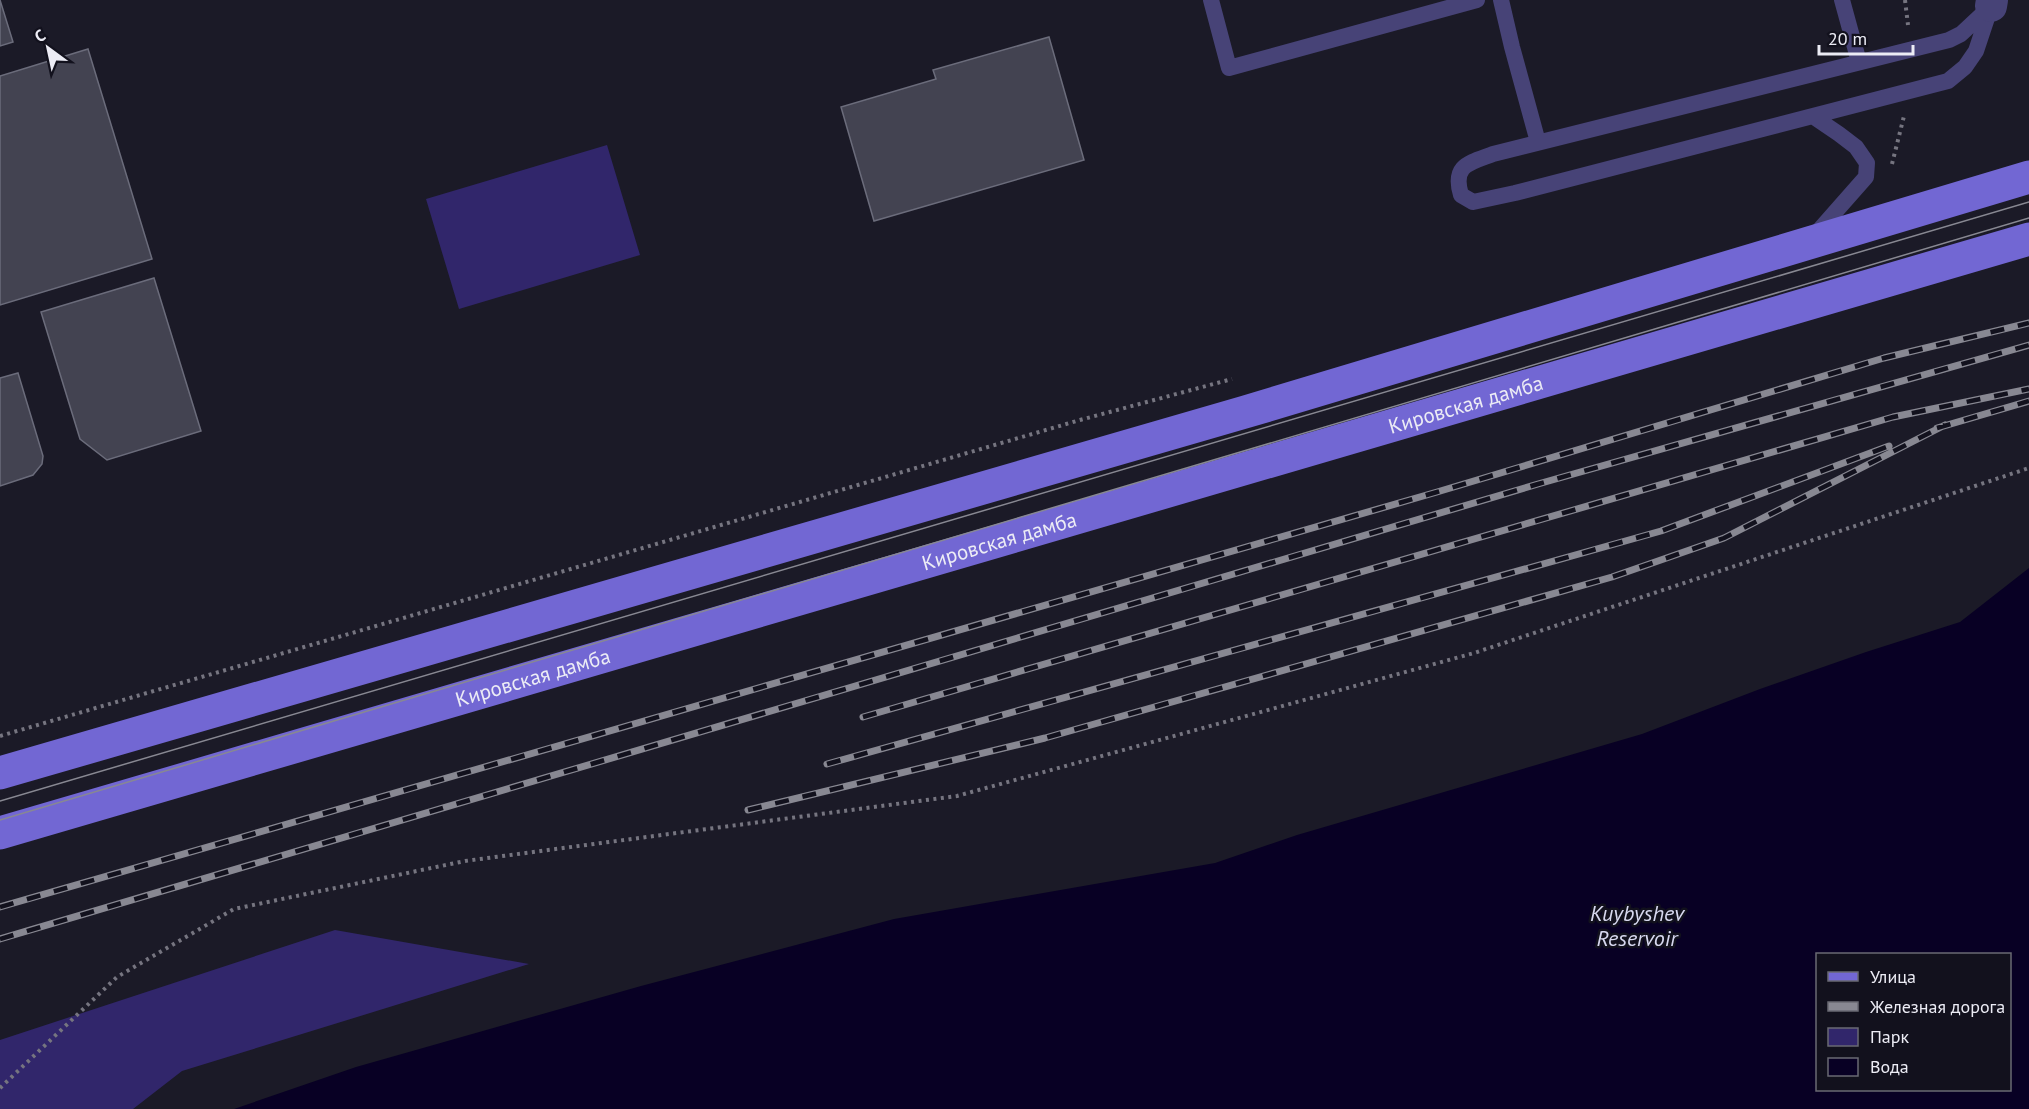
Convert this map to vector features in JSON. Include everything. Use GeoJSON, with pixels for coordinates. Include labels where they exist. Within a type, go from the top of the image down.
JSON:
{"type":"FeatureCollection","features":[{"type":"Feature","properties":{"kind":"main road"},"geometry":{"type":"LineString","coordinates":[[0,773],[1245,412],[2029,177]]}},
{"type":"Feature","properties":{"kind":"main road","name":"Кировская дамба"},"geometry":{"type":"LineString","coordinates":[[0,833],[2029,239]]}},
{"type":"Feature","properties":{"kind":"lane"},"geometry":{"type":"LineString","coordinates":[[1211,0],[1229,68],[1477,0]]}},
{"type":"Feature","properties":{"kind":"lane"},"geometry":{"type":"LineString","coordinates":[[1501,0],[1538,142]]}},
{"type":"Feature","properties":{"kind":"lane"},"geometry":{"type":"LineString","coordinates":[[1842,0],[1859,62]]}},
{"type":"Feature","properties":{"kind":"lane"},"geometry":{"type":"LineString","coordinates":[[1991,3],[1976,51],[1965,67],[1948,81],[1515,193],[1473,202],[1461,195],[1458,184],[1459,172],[1468,164],[1493,154],[1949,40],[1961,34],[1991,3]]}},
{"type":"Feature","properties":{"kind":"lane"},"geometry":{"type":"LineString","coordinates":[[1804,246],[1849,199],[1866,177],[1867,163],[1856,147],[1814,117]]}},
{"type":"Feature","properties":{"kind":"path"},"geometry":{"type":"LineString","coordinates":[[0,1088],[117,977],[234,909],[465,861],[957,796],[1474,653],[2029,468]]}},
{"type":"Feature","properties":{"kind":"green space"},"geometry":{"type":"Polygon","coordinates":[[[607,145],[640,255],[459,309],[426,199],[607,145]]]}},
{"type":"Feature","properties":{"kind":"green space"},"geometry":{"type":"Polygon","coordinates":[[[335,930],[529,964],[182,1071],[133,1109],[0,1109],[0,1040],[335,930]]]}},
{"type":"Feature","properties":{"kind":"water","name":"Kuybyshev Reservoir"},"geometry":{"type":"Polygon","coordinates":[[[2029,568],[2029,1109],[234,1109],[356,1067],[641,986],[894,919],[1215,863],[1297,835],[1642,734],[1866,652],[1960,622],[2029,568]]]}},
{"type":"Feature","properties":{"kind":"building"},"geometry":{"type":"Polygon","coordinates":[[[0,0],[13,42],[0,46],[0,0]]]}},
{"type":"Feature","properties":{"kind":"building"},"geometry":{"type":"Polygon","coordinates":[[[1049,37],[1084,160],[874,221],[841,107],[936,79],[933,70],[1049,37]]]}},
{"type":"Feature","properties":{"kind":"building"},"geometry":{"type":"Polygon","coordinates":[[[88,49],[152,259],[0,305],[0,76],[88,49]]]}},
{"type":"Feature","properties":{"kind":"building"},"geometry":{"type":"Polygon","coordinates":[[[154,278],[201,431],[107,460],[80,439],[41,312],[154,278]]]}},
{"type":"Feature","properties":{"kind":"building"},"geometry":{"type":"Polygon","coordinates":[[[18,373],[43,456],[42,464],[33,475],[0,486],[0,378],[18,373]]]}},
{"type":"Feature","properties":{"kind":"tram line"},"geometry":{"type":"LineString","coordinates":[[0,801],[2029,202]]}},
{"type":"Feature","properties":{"kind":"tram line"},"geometry":{"type":"LineString","coordinates":[[0,820],[2029,218]]}},
{"type":"Feature","properties":{"kind":"railway"},"geometry":{"type":"LineString","coordinates":[[0,907],[1437,492],[1884,358],[2029,323]]}},
{"type":"Feature","properties":{"kind":"railway"},"geometry":{"type":"LineString","coordinates":[[0,939],[1538,484],[2029,345]]}},
{"type":"Feature","properties":{"kind":"railway"},"geometry":{"type":"LineString","coordinates":[[863,717],[1893,417],[2029,389]]}},
{"type":"Feature","properties":{"kind":"railway"},"geometry":{"type":"LineString","coordinates":[[1937,428],[2029,401]]}},
{"type":"Feature","properties":{"kind":"railway"},"geometry":{"type":"LineString","coordinates":[[748,810],[1045,738],[1612,577],[1724,538],[1945,425]]}},
{"type":"Feature","properties":{"kind":"railway"},"geometry":{"type":"LineString","coordinates":[[827,764],[1661,531],[1889,446]]}}]}
